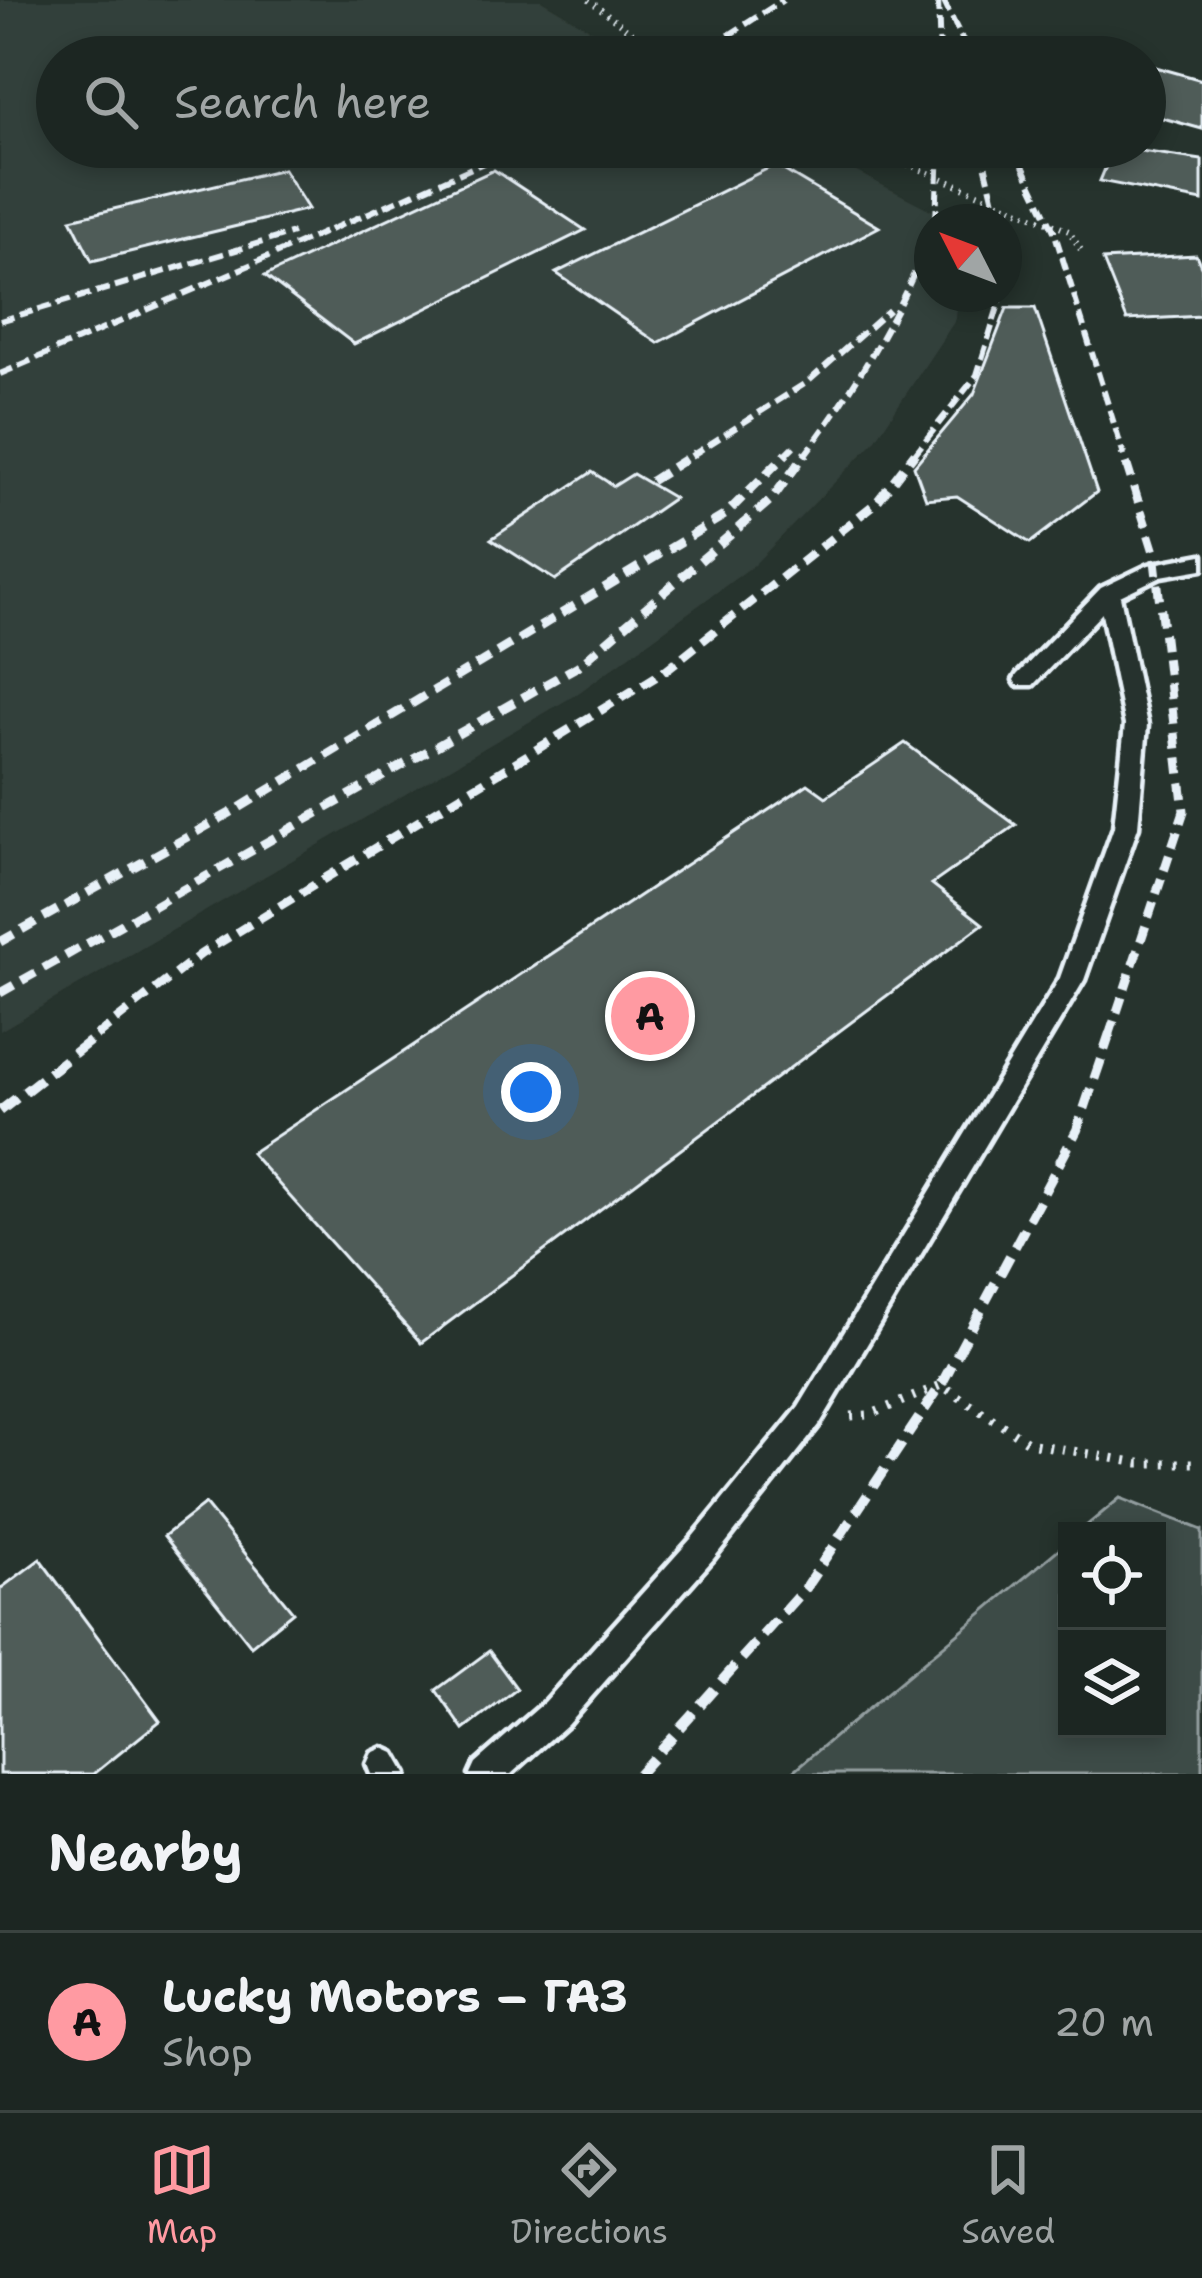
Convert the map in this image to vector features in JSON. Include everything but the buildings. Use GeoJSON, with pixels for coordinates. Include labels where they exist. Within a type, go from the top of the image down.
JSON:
{"type":"FeatureCollection","features":[{"type":"Feature","properties":{"kind":"lane"},"geometry":{"type":"LineString","coordinates":[[1025,680],[1109,593],[1156,570],[1202,562]]}},
{"type":"Feature","properties":{"kind":"lane"},"geometry":{"type":"LineString","coordinates":[[486,1774],[556,1713],[702,1549],[809,1416],[1072,980],[1126,826],[1136,725],[1109,593]]}},
{"type":"Feature","properties":{"kind":"path"},"geometry":{"type":"LineString","coordinates":[[590,0],[632,36]]}},
{"type":"Feature","properties":{"kind":"path"},"geometry":{"type":"LineString","coordinates":[[917,168],[1069,231],[1081,250]]}},
{"type":"Feature","properties":{"kind":"path"},"geometry":{"type":"LineString","coordinates":[[809,1416],[869,1415],[941,1385],[1029,1443],[1138,1463],[1202,1463]]}},
{"type":"Feature","properties":{"kind":"shaded area"},"geometry":{"type":"Polygon","coordinates":[[[0,0],[541,0],[601,36],[36,36],[36,168],[849,168],[919,204],[914,204],[914,312],[957,312],[956,319],[874,442],[754,565],[577,694],[0,1031],[0,0]]]}},
{"type":"Feature","properties":{"kind":"shaded area"},"geometry":{"type":"Polygon","coordinates":[[[1120,1498],[1202,1530],[1202,1774],[790,1774],[1058,1550],[1058,1738],[1166,1738],[1166,1522],[1091,1522],[1120,1498]]]}},
{"type":"Feature","properties":{"kind":"railway"},"geometry":{"type":"LineString","coordinates":[[727,36],[783,0]]}},
{"type":"Feature","properties":{"kind":"railway"},"geometry":{"type":"LineString","coordinates":[[938,0],[939,36]]}},
{"type":"Feature","properties":{"kind":"railway"},"geometry":{"type":"LineString","coordinates":[[943,0],[961,36]]}},
{"type":"Feature","properties":{"kind":"railway"},"geometry":{"type":"LineString","coordinates":[[0,374],[472,168]]}},
{"type":"Feature","properties":{"kind":"railway"},"geometry":{"type":"LineString","coordinates":[[937,204],[938,168]]}},
{"type":"Feature","properties":{"kind":"railway"},"geometry":{"type":"LineString","coordinates":[[986,168],[995,204]]}},
{"type":"Feature","properties":{"kind":"railway"},"geometry":{"type":"LineString","coordinates":[[1024,168],[1054,231],[1124,456]]}},
{"type":"Feature","properties":{"kind":"railway"},"geometry":{"type":"LineString","coordinates":[[0,321],[293,233]]}},
{"type":"Feature","properties":{"kind":"railway"},"geometry":{"type":"LineString","coordinates":[[804,456],[876,348],[914,274]]}},
{"type":"Feature","properties":{"kind":"railway"},"geometry":{"type":"LineString","coordinates":[[691,456],[809,381],[889,310]]}},
{"type":"Feature","properties":{"kind":"railway"},"geometry":{"type":"LineString","coordinates":[[913,456],[977,375],[996,312]]}},
{"type":"Feature","properties":{"kind":"railway"},"geometry":{"type":"LineString","coordinates":[[0,942],[239,808],[725,515],[798,442]]}},
{"type":"Feature","properties":{"kind":"railway"},"geometry":{"type":"LineString","coordinates":[[651,481],[695,453]]}},
{"type":"Feature","properties":{"kind":"railway"},"geometry":{"type":"LineString","coordinates":[[0,993],[578,666],[772,499],[806,453]]}},
{"type":"Feature","properties":{"kind":"railway"},"geometry":{"type":"LineString","coordinates":[[96,1036],[201,954],[662,673],[876,503],[915,453]]}},
{"type":"Feature","properties":{"kind":"railway"},"geometry":{"type":"LineString","coordinates":[[1110,1033],[1184,811],[1154,552],[1123,453]]}},
{"type":"Feature","properties":{"kind":"railway"},"geometry":{"type":"LineString","coordinates":[[0,1111],[100,1033]]}},
{"type":"Feature","properties":{"kind":"railway"},"geometry":{"type":"LineString","coordinates":[[638,1774],[806,1587],[941,1385],[1077,1130],[1110,1033]]}},
{"type":"Feature","properties":{"kind":"place","name":"Lucky Motors – ГАЗ"},"geometry":{"type":"Point","coordinates":[650,1016]}}]}
